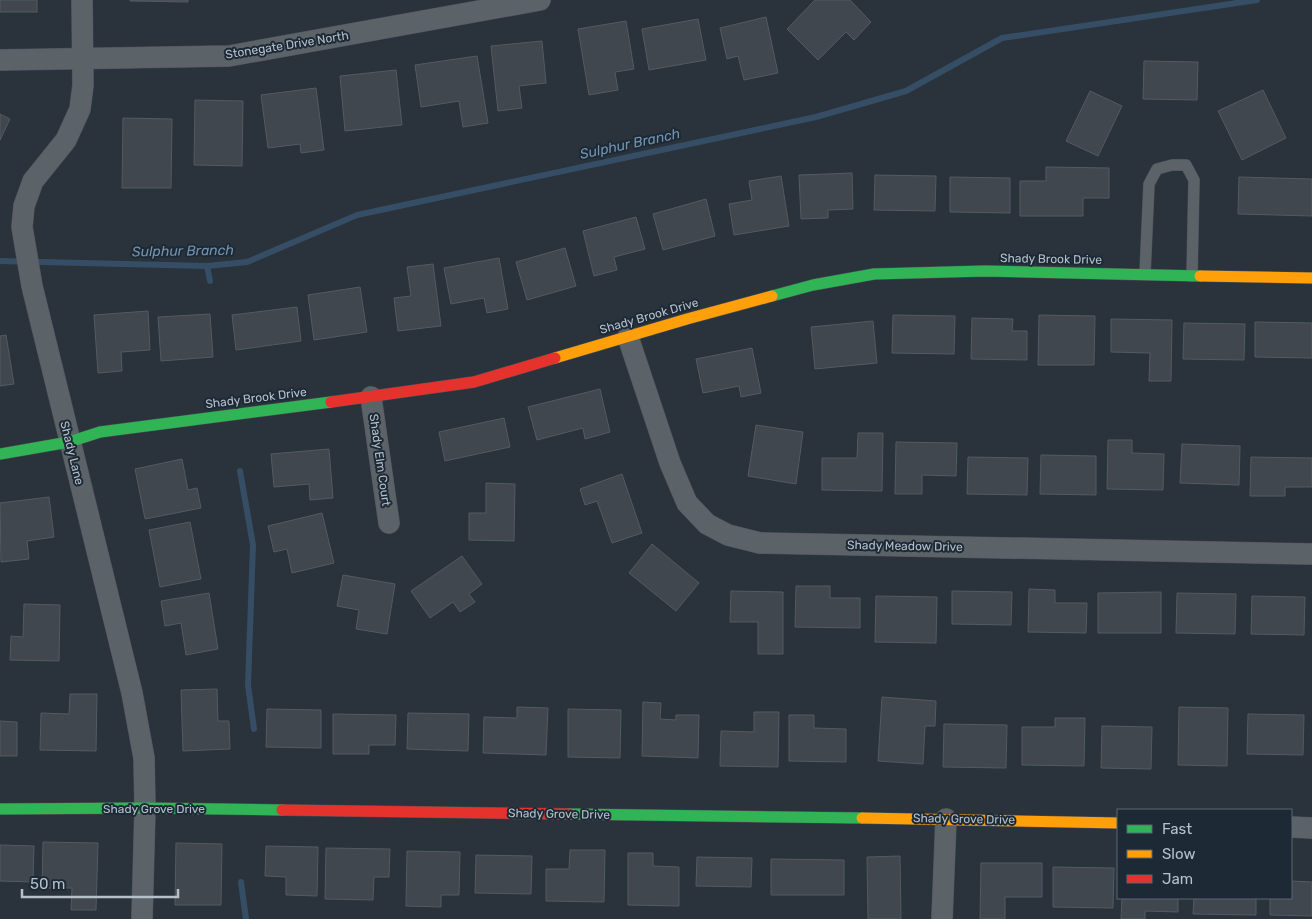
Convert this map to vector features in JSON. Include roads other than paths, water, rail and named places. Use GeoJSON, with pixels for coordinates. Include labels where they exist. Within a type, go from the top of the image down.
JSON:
{"type":"FeatureCollection","features":[{"type":"Feature","properties":{"kind":"street","name":"Shady Lane"},"geometry":{"type":"LineString","coordinates":[[82,0],[83,85],[80,109],[66,140],[33,180],[24,206],[22,227],[32,286],[132,693],[144,758],[145,808],[142,919]]}},
{"type":"Feature","properties":{"kind":"street","name":"Stonegate Drive North"},"geometry":{"type":"LineString","coordinates":[[0,60],[229,56],[496,4],[540,0]]}},
{"type":"Feature","properties":{"kind":"street","name":"Shady Brook Drive"},"geometry":{"type":"LineString","coordinates":[[0,454],[69,442],[100,432],[474,382],[813,284],[874,274],[985,271],[1312,278]]}},
{"type":"Feature","properties":{"kind":"street","name":"Shady Meadow Drive"},"geometry":{"type":"LineString","coordinates":[[628,336],[670,464],[687,502],[707,524],[728,535],[760,543],[1312,554]]}},
{"type":"Feature","properties":{"kind":"street","name":"Shady Elm Court"},"geometry":{"type":"LineString","coordinates":[[372,397],[389,522]]}},
{"type":"Feature","properties":{"kind":"street","name":"Shady Grove Drive"},"geometry":{"type":"LineString","coordinates":[[0,809],[145,808],[1117,823]]}},
{"type":"Feature","properties":{"kind":"street"},"geometry":{"type":"LineString","coordinates":[[942,919],[946,819]]}},
{"type":"Feature","properties":{"kind":"street"},"geometry":{"type":"LineString","coordinates":[[1292,827],[1312,828]]}},
{"type":"Feature","properties":{"kind":"lane"},"geometry":{"type":"LineString","coordinates":[[1145,274],[1149,184],[1156,169],[1172,165],[1186,165],[1194,180],[1192,276]]}},
{"type":"Feature","properties":{"kind":"waterway","name":"Sulphur Branch"},"geometry":{"type":"LineString","coordinates":[[0,261],[207,266],[247,262],[357,215],[816,117],[906,91],[1002,38],[1257,0]]}},
{"type":"Feature","properties":{"kind":"waterway"},"geometry":{"type":"LineString","coordinates":[[207,266],[210,281]]}},
{"type":"Feature","properties":{"kind":"waterway"},"geometry":{"type":"LineString","coordinates":[[240,471],[253,545],[248,685],[254,729]]}},
{"type":"Feature","properties":{"kind":"waterway"},"geometry":{"type":"LineString","coordinates":[[241,882],[246,919]]}}]}
